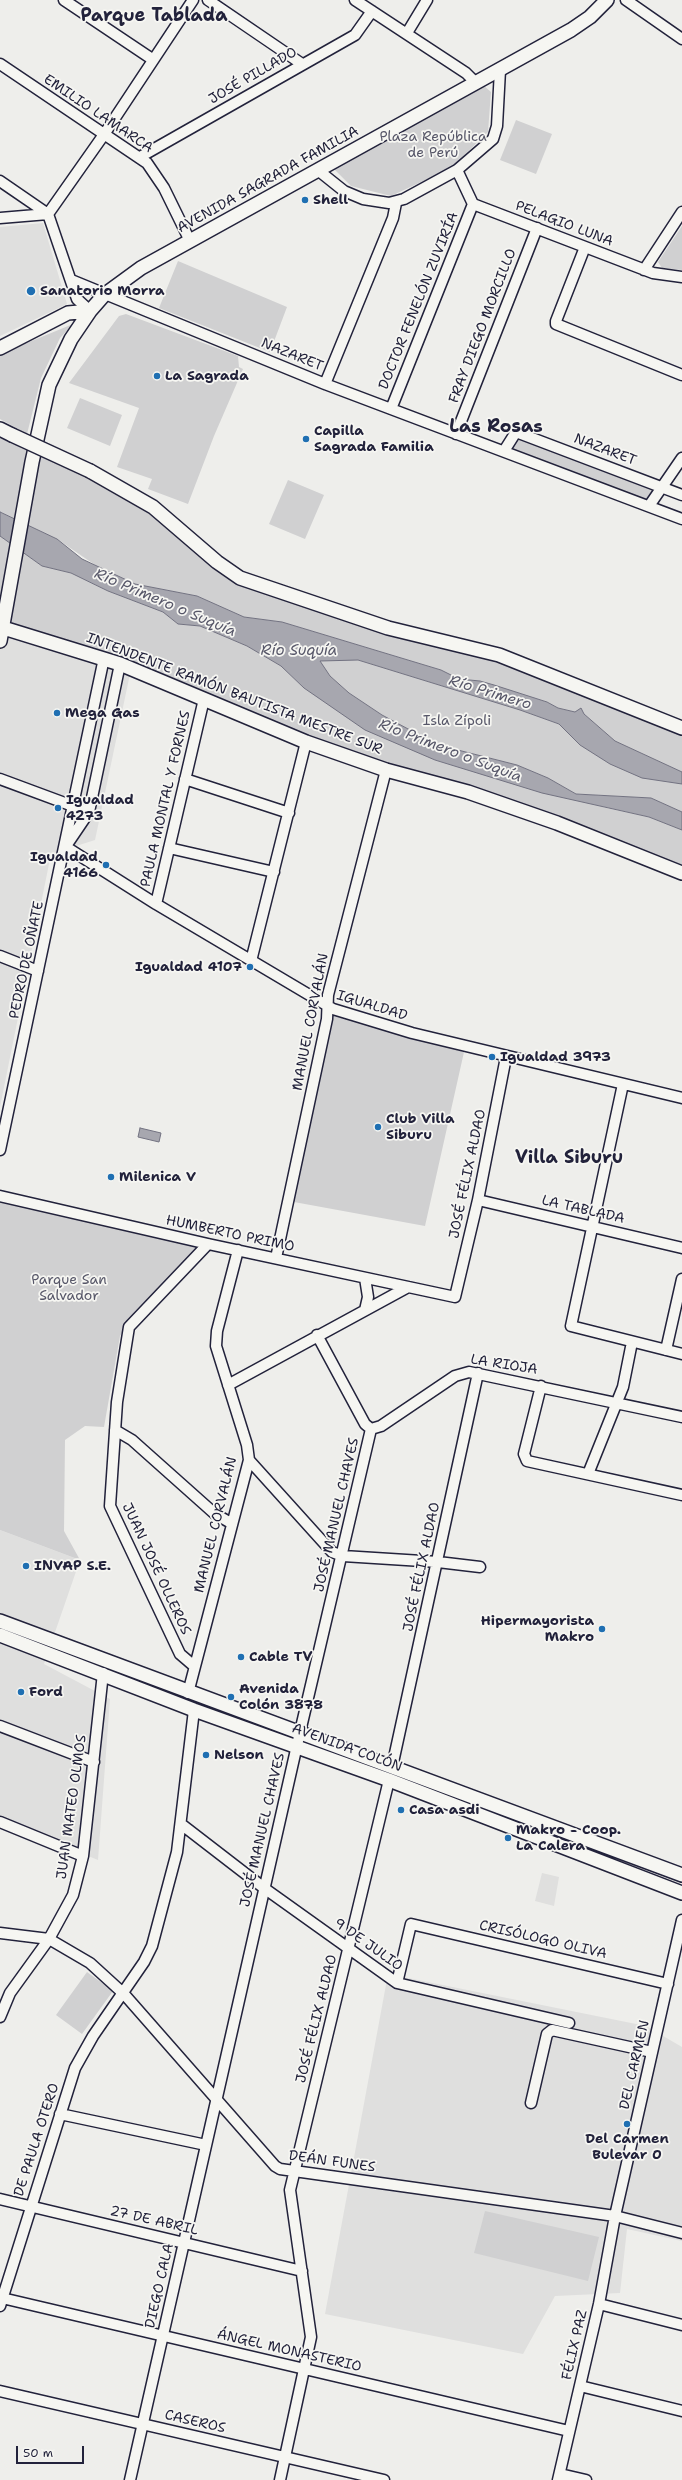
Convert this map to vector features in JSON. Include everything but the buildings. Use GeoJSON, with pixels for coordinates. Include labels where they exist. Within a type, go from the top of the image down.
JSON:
{"type":"FeatureCollection","features":[{"type":"Feature","properties":{"kind":"main road","name":"AVENIDA SAGRADA FAMILIA"},"geometry":{"type":"LineString","coordinates":[[1,628],[44,403],[53,373],[71,339],[90,310],[104,295],[128,276],[319,171],[582,23],[607,0]]}},
{"type":"Feature","properties":{"kind":"main road"},"geometry":{"type":"LineString","coordinates":[[0,348],[68,313],[90,310]]}},
{"type":"Feature","properties":{"kind":"main road"},"geometry":{"type":"LineString","coordinates":[[0,429],[90,471],[153,507],[217,562],[240,578],[388,628],[499,655],[682,728]]}},
{"type":"Feature","properties":{"kind":"main road"},"geometry":{"type":"LineString","coordinates":[[0,641],[1,628]]}},
{"type":"Feature","properties":{"kind":"main road","name":"INTENDENTE RAMÓN BAUTISTA MESTRE SUR"},"geometry":{"type":"LineString","coordinates":[[1,628],[104,658],[306,742],[386,770],[468,792],[557,823],[682,873]]}},
{"type":"Feature","properties":{"kind":"main road","name":"AVENIDA COLÓN"},"geometry":{"type":"LineString","coordinates":[[0,1621],[188,1693],[300,1732],[682,1875]]}},
{"type":"Feature","properties":{"kind":"main road","name":"AVENIDA COLÓN"},"geometry":{"type":"LineString","coordinates":[[0,1635],[103,1673],[194,1710],[389,1780],[682,1893]]}},
{"type":"Feature","properties":{"kind":"street"},"geometry":{"type":"LineString","coordinates":[[64,0],[152,60]]}},
{"type":"Feature","properties":{"kind":"street"},"geometry":{"type":"LineString","coordinates":[[48,214],[105,133],[193,0]]}},
{"type":"Feature","properties":{"kind":"street"},"geometry":{"type":"LineString","coordinates":[[208,0],[302,64]]}},
{"type":"Feature","properties":{"kind":"street"},"geometry":{"type":"LineString","coordinates":[[356,0],[466,73],[476,83]]}},
{"type":"Feature","properties":{"kind":"street"},"geometry":{"type":"LineString","coordinates":[[407,33],[427,0]]}},
{"type":"Feature","properties":{"kind":"street"},"geometry":{"type":"LineString","coordinates":[[626,0],[682,39]]}},
{"type":"Feature","properties":{"kind":"street","name":"JOSÉ PILLADO"},"geometry":{"type":"LineString","coordinates":[[140,156],[355,35],[372,11]]}},
{"type":"Feature","properties":{"kind":"street","name":"EMILIO LAMARCA"},"geometry":{"type":"LineString","coordinates":[[0,64],[140,156],[158,178],[190,241]]}},
{"type":"Feature","properties":{"kind":"street"},"geometry":{"type":"LineString","coordinates":[[319,171],[328,180],[352,195],[363,199],[396,203],[457,170],[493,139],[497,126],[500,70]]}},
{"type":"Feature","properties":{"kind":"street"},"geometry":{"type":"LineString","coordinates":[[457,170],[473,204]]}},
{"type":"Feature","properties":{"kind":"street"},"geometry":{"type":"LineString","coordinates":[[0,181],[48,214],[77,299],[90,310]]}},
{"type":"Feature","properties":{"kind":"street"},"geometry":{"type":"LineString","coordinates":[[325,384],[393,218],[396,203]]}},
{"type":"Feature","properties":{"kind":"street","name":"PELAGIO LUNA"},"geometry":{"type":"LineString","coordinates":[[473,204],[644,270],[682,277]]}},
{"type":"Feature","properties":{"kind":"street","name":"DOCTOR FENELÓN ZUVIRÍA"},"geometry":{"type":"LineString","coordinates":[[391,409],[473,204]]}},
{"type":"Feature","properties":{"kind":"street"},"geometry":{"type":"LineString","coordinates":[[644,270],[682,212]]}},
{"type":"Feature","properties":{"kind":"street"},"geometry":{"type":"LineString","coordinates":[[0,218],[48,214]]}},
{"type":"Feature","properties":{"kind":"street","name":"FRAY DIEGO MORCILLO"},"geometry":{"type":"LineString","coordinates":[[456,434],[537,228]]}},
{"type":"Feature","properties":{"kind":"street"},"geometry":{"type":"LineString","coordinates":[[585,247],[556,324],[682,375]]}},
{"type":"Feature","properties":{"kind":"street","name":"NAZARET"},"geometry":{"type":"LineString","coordinates":[[71,280],[104,295],[325,384],[682,519]]}},
{"type":"Feature","properties":{"kind":"street","name":"NAZARET"},"geometry":{"type":"LineString","coordinates":[[504,451],[516,432],[682,495]]}},
{"type":"Feature","properties":{"kind":"street"},"geometry":{"type":"LineString","coordinates":[[649,506],[682,458]]}},
{"type":"Feature","properties":{"kind":"street","name":"PEDRO DE OÑATE"},"geometry":{"type":"LineString","coordinates":[[0,1150],[3,1116],[66,846],[104,658]]}},
{"type":"Feature","properties":{"kind":"street","name":"PEDRO DE OÑATE"},"geometry":{"type":"LineString","coordinates":[[66,846],[89,812],[120,664]]}},
{"type":"Feature","properties":{"kind":"street","name":"PAULA MONTAL Y FORNES"},"geometry":{"type":"LineString","coordinates":[[156,904],[204,699]]}},
{"type":"Feature","properties":{"kind":"street"},"geometry":{"type":"LineString","coordinates":[[251,961],[306,742]]}},
{"type":"Feature","properties":{"kind":"street","name":"MANUEL CORVALÁN"},"geometry":{"type":"LineString","coordinates":[[276,1258],[327,1019],[328,995],[386,770]]}},
{"type":"Feature","properties":{"kind":"street"},"geometry":{"type":"LineString","coordinates":[[0,779],[74,808],[89,812]]}},
{"type":"Feature","properties":{"kind":"street"},"geometry":{"type":"LineString","coordinates":[[186,779],[289,813]]}},
{"type":"Feature","properties":{"kind":"street","name":"IGUALDAD"},"geometry":{"type":"LineString","coordinates":[[66,846],[156,904],[327,1007],[412,1033],[682,1098]]}},
{"type":"Feature","properties":{"kind":"street"},"geometry":{"type":"LineString","coordinates":[[169,848],[274,872]]}},
{"type":"Feature","properties":{"kind":"street"},"geometry":{"type":"LineString","coordinates":[[0,956],[38,971]]}},
{"type":"Feature","properties":{"kind":"street","name":"JOSÉ FÉLIX ALDAO"},"geometry":{"type":"LineString","coordinates":[[455,1297],[478,1200],[506,1056]]}},
{"type":"Feature","properties":{"kind":"street"},"geometry":{"type":"LineString","coordinates":[[623,1084],[593,1227],[570,1326],[682,1354]]}},
{"type":"Feature","properties":{"kind":"street","name":"HUMBERTO PRIMO"},"geometry":{"type":"LineString","coordinates":[[0,1196],[208,1244],[455,1297]]}},
{"type":"Feature","properties":{"kind":"street","name":"LA TABLADA"},"geometry":{"type":"LineString","coordinates":[[478,1200],[682,1248]]}},
{"type":"Feature","properties":{"kind":"street","name":"JUAN JOSÉ OLLEROS"},"geometry":{"type":"LineString","coordinates":[[194,1666],[180,1654],[111,1510],[117,1402],[129,1327],[208,1244]]}},
{"type":"Feature","properties":{"kind":"street","name":"MANUEL CORVALÁN"},"geometry":{"type":"LineString","coordinates":[[188,1693],[248,1460],[247,1445],[228,1385],[216,1338],[238,1250]]}},
{"type":"Feature","properties":{"kind":"street"},"geometry":{"type":"LineString","coordinates":[[365,1278],[368,1297],[365,1310]]}},
{"type":"Feature","properties":{"kind":"street"},"geometry":{"type":"LineString","coordinates":[[666,1350],[682,1279]]}},
{"type":"Feature","properties":{"kind":"street"},"geometry":{"type":"LineString","coordinates":[[228,1385],[317,1335],[408,1287]]}},
{"type":"Feature","properties":{"kind":"street"},"geometry":{"type":"LineString","coordinates":[[317,1335],[366,1424],[371,1429]]}},
{"type":"Feature","properties":{"kind":"street"},"geometry":{"type":"LineString","coordinates":[[588,1474],[618,1402],[632,1342]]}},
{"type":"Feature","properties":{"kind":"street","name":"LA RIOJA"},"geometry":{"type":"LineString","coordinates":[[371,1429],[381,1426],[455,1376],[462,1373],[478,1373],[682,1417]]}},
{"type":"Feature","properties":{"kind":"street","name":"JOSÉ FÉLIX ALDAO"},"geometry":{"type":"LineString","coordinates":[[392,1767],[438,1562],[478,1373]]}},
{"type":"Feature","properties":{"kind":"street"},"geometry":{"type":"LineString","coordinates":[[541,1386],[524,1454],[527,1461],[682,1495]]}},
{"type":"Feature","properties":{"kind":"street","name":"JOSÉ MANUEL CHAVES"},"geometry":{"type":"LineString","coordinates":[[216,2098],[300,1732],[343,1556],[371,1429]]}},
{"type":"Feature","properties":{"kind":"street"},"geometry":{"type":"LineString","coordinates":[[115,1430],[132,1440],[215,1514],[231,1523]]}},
{"type":"Feature","properties":{"kind":"street"},"geometry":{"type":"LineString","coordinates":[[248,1460],[327,1548],[343,1556],[438,1562],[480,1568]]}},
{"type":"Feature","properties":{"kind":"street","name":"JUAN MATEO OLMOS"},"geometry":{"type":"LineString","coordinates":[[0,2017],[10,1993],[50,1938],[69,1905],[83,1856],[103,1673]]}},
{"type":"Feature","properties":{"kind":"street"},"geometry":{"type":"LineString","coordinates":[[124,1994],[152,1946],[172,1874],[182,1824],[194,1710]]}},
{"type":"Feature","properties":{"kind":"street"},"geometry":{"type":"LineString","coordinates":[[0,1726],[94,1762]]}},
{"type":"Feature","properties":{"kind":"street","name":"JOSÉ FÉLIX ALDAO"},"geometry":{"type":"LineString","coordinates":[[280,2480],[310,2338],[290,2190],[389,1780]]}},
{"type":"Feature","properties":{"kind":"street"},"geometry":{"type":"LineString","coordinates":[[0,1822],[83,1856]]}},
{"type":"Feature","properties":{"kind":"street","name":"9 DE JULIO"},"geometry":{"type":"LineString","coordinates":[[182,1824],[264,1888],[348,1950],[397,1983],[569,2023]]}},
{"type":"Feature","properties":{"kind":"street","name":"DEL CARMEN"},"geometry":{"type":"LineString","coordinates":[[615,2216],[682,1920]]}},
{"type":"Feature","properties":{"kind":"street","name":"CRISÓLOGO OLIVA"},"geometry":{"type":"LineString","coordinates":[[397,1983],[411,1924],[668,1984]]}},
{"type":"Feature","properties":{"kind":"street","name":"DEÁN FUNES"},"geometry":{"type":"LineString","coordinates":[[0,1933],[50,1938],[90,1963],[124,1994],[274,2166],[294,2172],[615,2216],[682,2233]]}},
{"type":"Feature","properties":{"kind":"street","name":"DE PAULA OTERO"},"geometry":{"type":"LineString","coordinates":[[1,2302],[75,2068],[82,2052],[124,1994]]}},
{"type":"Feature","properties":{"kind":"street"},"geometry":{"type":"LineString","coordinates":[[531,2103],[547,2034],[552,2030],[652,2052]]}},
{"type":"Feature","properties":{"kind":"street","name":"DIEGO CALA"},"geometry":{"type":"LineString","coordinates":[[130,2480],[216,2098]]}},
{"type":"Feature","properties":{"kind":"street"},"geometry":{"type":"LineString","coordinates":[[60,2114],[206,2145]]}},
{"type":"Feature","properties":{"kind":"street","name":"27 DE ABRIL"},"geometry":{"type":"LineString","coordinates":[[0,2199],[302,2271]]}},
{"type":"Feature","properties":{"kind":"street","name":"FÉLIX PAZ"},"geometry":{"type":"LineString","coordinates":[[559,2477],[599,2304],[615,2216]]}},
{"type":"Feature","properties":{"kind":"street","name":"ÁNGEL MONASTERIO"},"geometry":{"type":"LineString","coordinates":[[1,2302],[162,2336],[570,2431]]}},
{"type":"Feature","properties":{"kind":"street"},"geometry":{"type":"LineString","coordinates":[[599,2304],[682,2325]]}},
{"type":"Feature","properties":{"kind":"street"},"geometry":{"type":"LineString","coordinates":[[580,2386],[682,2411]]}},
{"type":"Feature","properties":{"kind":"street","name":"CASEROS"},"geometry":{"type":"LineString","coordinates":[[0,2391],[384,2480]]}},
{"type":"Feature","properties":{"kind":"street"},"geometry":{"type":"LineString","coordinates":[[559,2477],[586,2480]]}},
{"type":"Feature","properties":{"kind":"shaded area","name":"Sanatorio Morra"},"geometry":{"type":"Polygon","coordinates":[[[43,223],[67,304],[0,336],[0,227],[43,223]]]}},
{"type":"Feature","properties":{"kind":"shaded area"},"geometry":{"type":"Polygon","coordinates":[[[0,631],[130,674],[95,840],[51,854],[0,1107],[0,631]]]}},
{"type":"Feature","properties":{"kind":"shaded area"},"geometry":{"type":"Polygon","coordinates":[[[0,1530],[80,1560],[44,1664],[110,1699],[98,1860],[0,1820],[0,1530]]]}},
{"type":"Feature","properties":{"kind":"shaded area"},"geometry":{"type":"Polygon","coordinates":[[[542,1873],[559,1877],[554,1906],[535,1901],[542,1873]]]}},
{"type":"Feature","properties":{"kind":"shaded area"},"geometry":{"type":"Polygon","coordinates":[[[388,1974],[646,2026],[682,2047],[682,2241],[627,2229],[620,2293],[555,2296],[523,2354],[325,2314],[388,1974]]]}},
{"type":"Feature","properties":{"kind":"green space","name":"Plaza República de Perú"},"geometry":{"type":"Polygon","coordinates":[[[483,85],[491,92],[488,132],[451,168],[391,196],[351,186],[332,167],[483,85]]]}},
{"type":"Feature","properties":{"kind":"green space"},"geometry":{"type":"Polygon","coordinates":[[[516,120],[552,134],[536,174],[500,160],[516,120]]]}},
{"type":"Feature","properties":{"kind":"green space"},"geometry":{"type":"Polygon","coordinates":[[[682,226],[682,270],[662,268],[658,262],[682,226]]]}},
{"type":"Feature","properties":{"kind":"green space"},"geometry":{"type":"Polygon","coordinates":[[[178,261],[287,307],[270,352],[159,308],[178,261]]]}},
{"type":"Feature","properties":{"kind":"green space","name":"La Sagrada"},"geometry":{"type":"Polygon","coordinates":[[[126,314],[238,356],[239,367],[243,369],[214,436],[188,504],[148,489],[152,479],[117,467],[139,408],[69,383],[119,316],[126,314]]]}},
{"type":"Feature","properties":{"kind":"green space"},"geometry":{"type":"Polygon","coordinates":[[[73,324],[60,338],[41,378],[27,434],[0,419],[0,354],[73,324]]]}},
{"type":"Feature","properties":{"kind":"green space"},"geometry":{"type":"Polygon","coordinates":[[[80,398],[122,415],[110,446],[67,428],[80,398]]]}},
{"type":"Feature","properties":{"kind":"green space"},"geometry":{"type":"Polygon","coordinates":[[[0,429],[12,435],[21,448],[141,499],[240,578],[464,645],[682,728],[682,772],[615,741],[584,714],[558,708],[547,702],[480,681],[459,679],[441,670],[282,622],[244,617],[197,596],[135,584],[98,567],[57,539],[0,512],[0,429]]]}},
{"type":"Feature","properties":{"kind":"green space"},"geometry":{"type":"Polygon","coordinates":[[[519,436],[655,489],[648,501],[510,449],[519,436]]]}},
{"type":"Feature","properties":{"kind":"green space"},"geometry":{"type":"Polygon","coordinates":[[[288,480],[324,495],[305,539],[269,524],[288,480]]]}},
{"type":"Feature","properties":{"kind":"green space"},"geometry":{"type":"Polygon","coordinates":[[[0,536],[42,566],[71,573],[108,591],[163,612],[178,624],[200,626],[247,646],[281,666],[304,688],[435,760],[607,808],[649,817],[682,830],[682,873],[386,770],[120,664],[0,627],[0,536]]]}},
{"type":"Feature","properties":{"kind":"green space","name":"Isla Zípoli"},"geometry":{"type":"Polygon","coordinates":[[[319,660],[358,660],[520,710],[559,724],[580,745],[682,784],[682,812],[651,798],[576,794],[548,778],[517,765],[438,745],[382,715],[349,693],[330,676],[319,660]]]}},
{"type":"Feature","properties":{"kind":"green space","name":"Club Villa Siburu"},"geometry":{"type":"Polygon","coordinates":[[[333,1014],[464,1052],[425,1226],[294,1202],[333,1014]]]}},
{"type":"Feature","properties":{"kind":"green space","name":"Parque San Salvador"},"geometry":{"type":"Polygon","coordinates":[[[0,1200],[201,1248],[135,1311],[120,1336],[104,1427],[85,1426],[65,1440],[64,1531],[80,1560],[0,1530],[0,1200]]]}},
{"type":"Feature","properties":{"kind":"green space"},"geometry":{"type":"Polygon","coordinates":[[[87,1972],[113,1991],[82,2034],[56,2015],[87,1972]]]}},
{"type":"Feature","properties":{"kind":"green space"},"geometry":{"type":"Polygon","coordinates":[[[485,2211],[599,2237],[588,2281],[474,2253],[485,2211]]]}},
{"type":"Feature","properties":{"kind":"water","name":"Río Suquía"},"geometry":{"type":"Polygon","coordinates":[[[0,512],[57,539],[82,559],[135,584],[197,596],[244,617],[282,622],[441,670],[459,679],[480,681],[494,685],[547,702],[558,708],[575,712],[581,708],[584,714],[615,741],[682,772],[682,784],[642,778],[610,764],[580,745],[559,724],[520,710],[358,660],[320,661],[330,676],[349,693],[382,715],[438,745],[517,765],[548,778],[576,794],[651,798],[682,812],[682,830],[649,817],[542,793],[435,760],[365,730],[304,688],[281,666],[247,646],[200,626],[178,624],[163,612],[108,591],[71,573],[42,566],[0,536],[0,512]]]}},
{"type":"Feature","properties":{"kind":"water"},"geometry":{"type":"Polygon","coordinates":[[[140,1128],[161,1133],[159,1142],[138,1137],[140,1128]]]}},
{"type":"Feature","properties":{"kind":"place","name":"Shell"},"geometry":{"type":"Point","coordinates":[305,200]}},
{"type":"Feature","properties":{"kind":"place","name":"Sanatorio Morra"},"geometry":{"type":"Point","coordinates":[31,291]}},
{"type":"Feature","properties":{"kind":"place","name":"La Sagrada"},"geometry":{"type":"Point","coordinates":[157,376]}},
{"type":"Feature","properties":{"kind":"place","name":"Capilla Sagrada Familia"},"geometry":{"type":"Point","coordinates":[306,439]}},
{"type":"Feature","properties":{"kind":"place","name":"Mega Gas"},"geometry":{"type":"Point","coordinates":[57,713]}},
{"type":"Feature","properties":{"kind":"place","name":"Igualdad 4273"},"geometry":{"type":"Point","coordinates":[58,808]}},
{"type":"Feature","properties":{"kind":"place","name":"Igualdad 4166"},"geometry":{"type":"Point","coordinates":[106,865]}},
{"type":"Feature","properties":{"kind":"place","name":"Igualdad 4107"},"geometry":{"type":"Point","coordinates":[250,967]}},
{"type":"Feature","properties":{"kind":"place","name":"Igualdad 3973"},"geometry":{"type":"Point","coordinates":[492,1057]}},
{"type":"Feature","properties":{"kind":"place","name":"Club Villa Siburu"},"geometry":{"type":"Point","coordinates":[378,1127]}},
{"type":"Feature","properties":{"kind":"place","name":"Milenica V"},"geometry":{"type":"Point","coordinates":[111,1177]}},
{"type":"Feature","properties":{"kind":"place","name":"INVAP S.E."},"geometry":{"type":"Point","coordinates":[26,1566]}},
{"type":"Feature","properties":{"kind":"place","name":"Hipermayorista Makro"},"geometry":{"type":"Point","coordinates":[602,1629]}},
{"type":"Feature","properties":{"kind":"place","name":"Cable TV"},"geometry":{"type":"Point","coordinates":[241,1657]}},
{"type":"Feature","properties":{"kind":"place","name":"Ford"},"geometry":{"type":"Point","coordinates":[21,1692]}},
{"type":"Feature","properties":{"kind":"place","name":"Avenida Colón 3878"},"geometry":{"type":"Point","coordinates":[231,1697]}},
{"type":"Feature","properties":{"kind":"place","name":"Nelson"},"geometry":{"type":"Point","coordinates":[206,1755]}},
{"type":"Feature","properties":{"kind":"place","name":"Casa asdi"},"geometry":{"type":"Point","coordinates":[401,1810]}},
{"type":"Feature","properties":{"kind":"place","name":"Makro - Coop. La Calera"},"geometry":{"type":"Point","coordinates":[508,1838]}},
{"type":"Feature","properties":{"kind":"place","name":"Del Carmen Bulevar 0"},"geometry":{"type":"Point","coordinates":[627,2124]}},
{"type":"Feature","properties":{"kind":"district","name":"Parque Tablada"},"geometry":{"type":"Point","coordinates":[154,16]}},
{"type":"Feature","properties":{"kind":"district","name":"Las Rosas"},"geometry":{"type":"Point","coordinates":[496,427]}},
{"type":"Feature","properties":{"kind":"district","name":"Villa Siburu"},"geometry":{"type":"Point","coordinates":[569,1158]}},
{"type":"Feature","properties":{"kind":"water label","name":"Río Primero o Suquía"},"geometry":{"type":"Point","coordinates":[165,603]}},
{"type":"Feature","properties":{"kind":"water label","name":"Río Primero"},"geometry":{"type":"Point","coordinates":[490,693]}},
{"type":"Feature","properties":{"kind":"water label","name":"Río Primero o Suquía"},"geometry":{"type":"Point","coordinates":[450,751]}}]}
